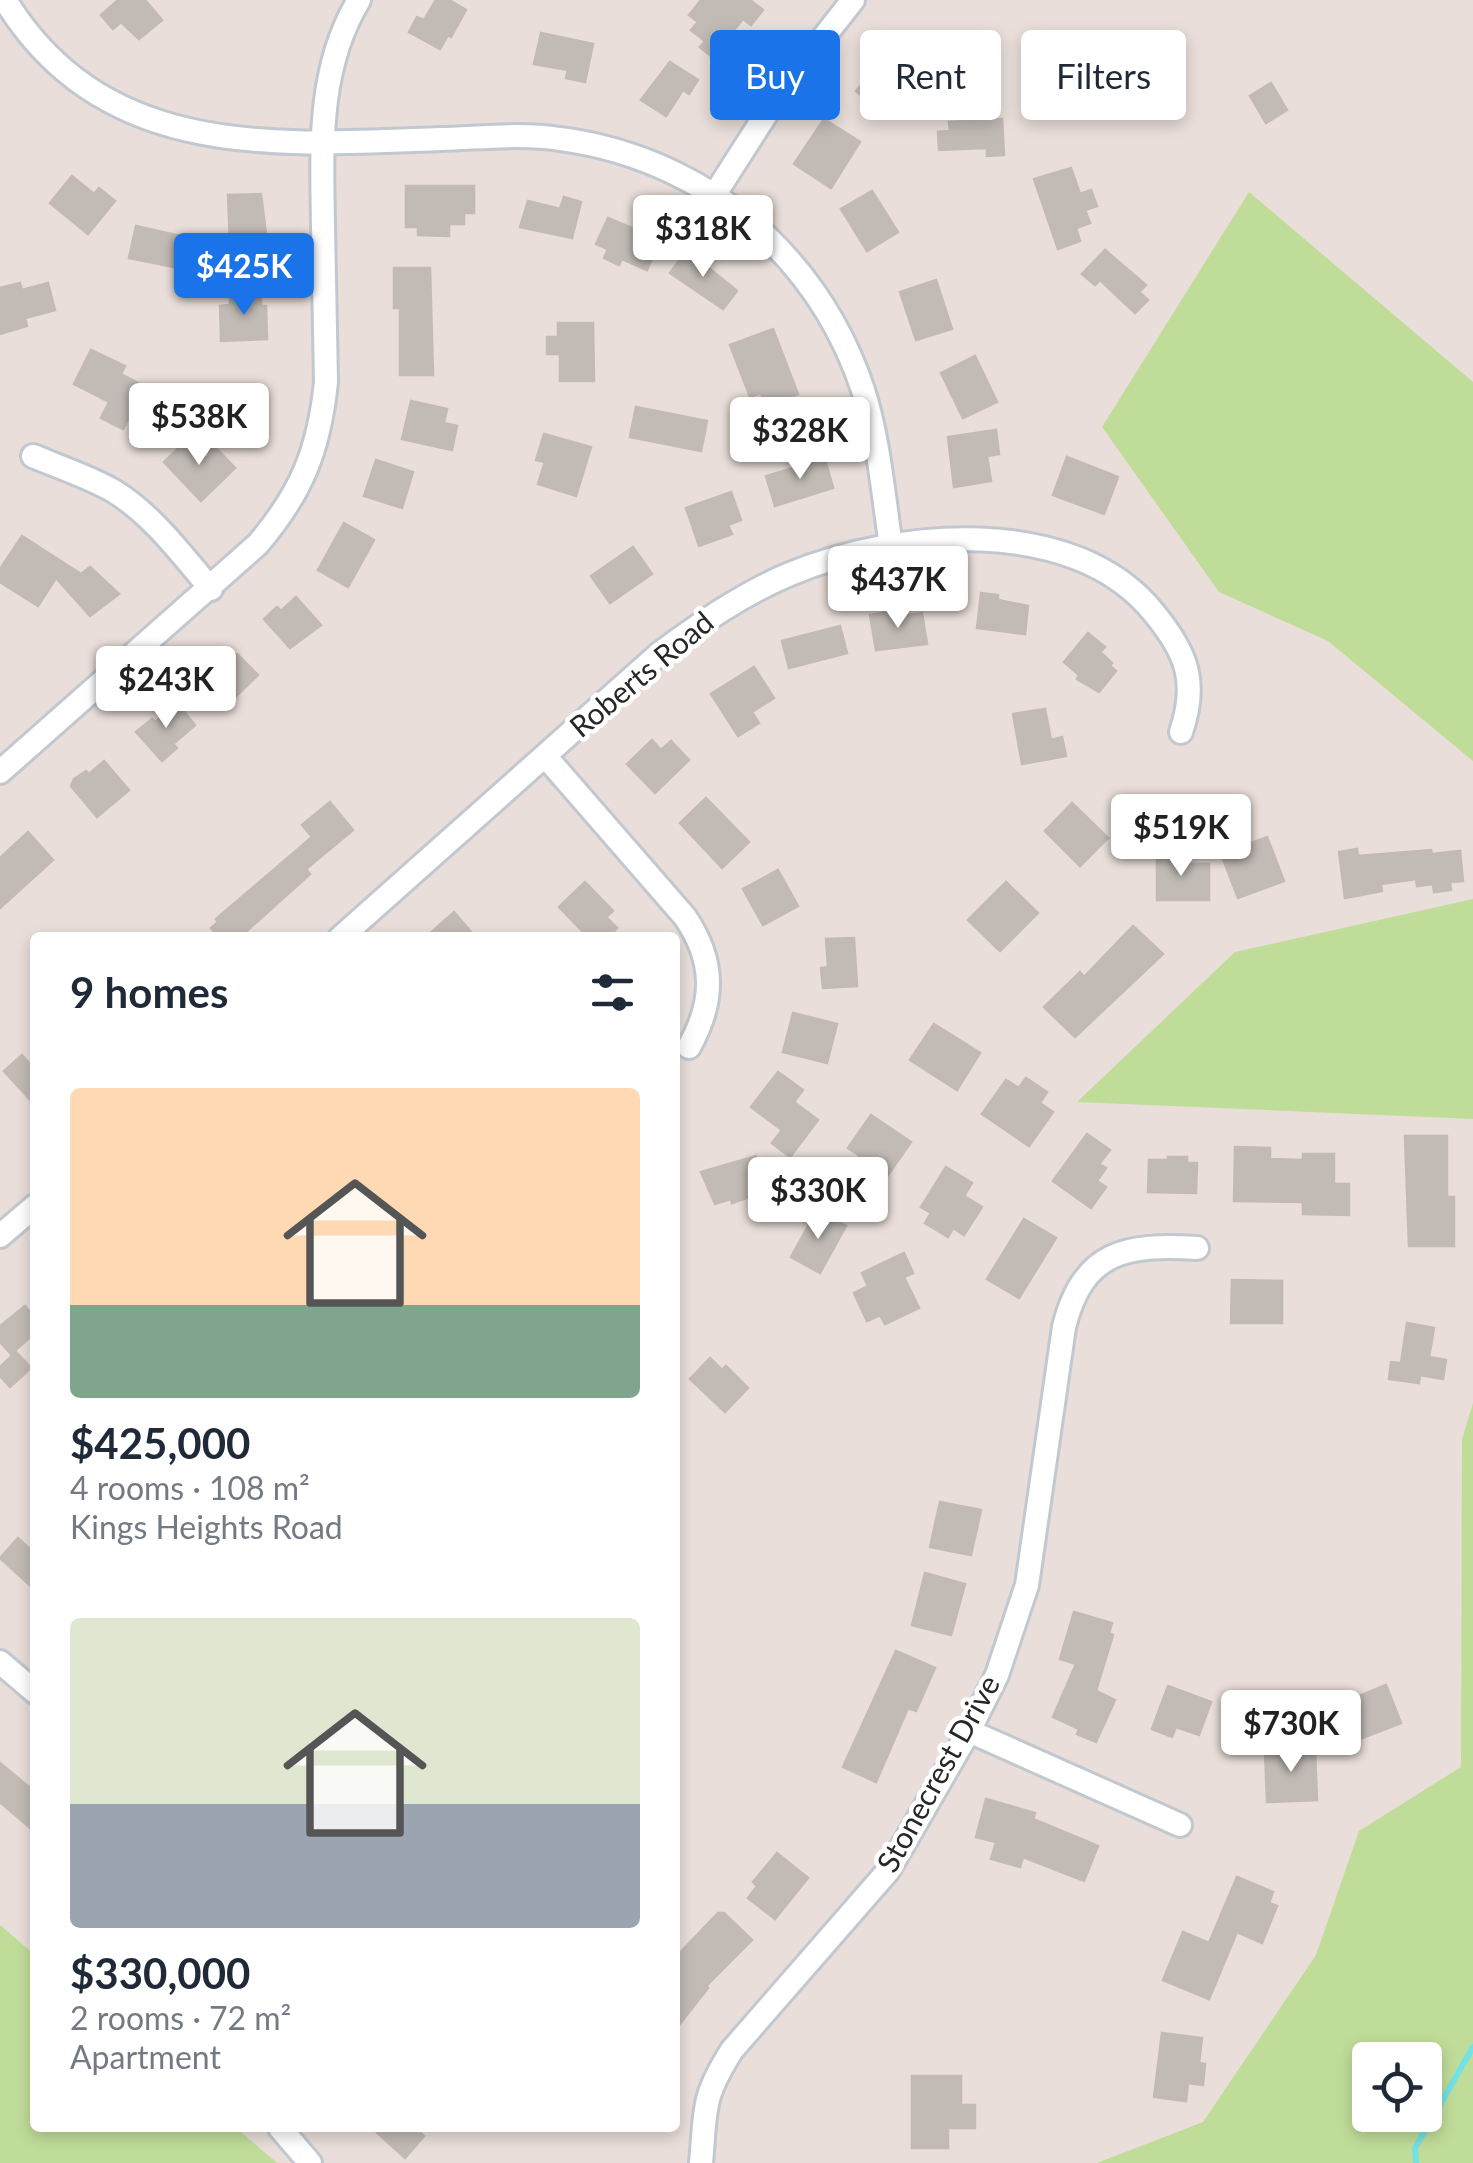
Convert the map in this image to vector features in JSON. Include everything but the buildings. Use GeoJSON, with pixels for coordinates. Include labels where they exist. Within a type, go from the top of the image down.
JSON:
{"type":"FeatureCollection","features":[{"type":"Feature","properties":{"kind":"street"},"geometry":{"type":"LineString","coordinates":[[5,0],[32,36],[88,86],[129,110],[201,135],[241,142],[322,144],[559,138],[631,155],[716,194],[779,249],[826,310],[847,350],[863,390],[873,431],[891,546]]}},
{"type":"Feature","properties":{"kind":"street"},"geometry":{"type":"LineString","coordinates":[[0,772],[211,589],[284,513],[302,482],[318,435],[326,382],[322,144],[332,61],[358,0]]}},
{"type":"Feature","properties":{"kind":"street"},"geometry":{"type":"LineString","coordinates":[[716,194],[779,94],[853,0]]}},
{"type":"Feature","properties":{"kind":"street"},"geometry":{"type":"LineString","coordinates":[[32,456],[88,479],[134,506],[156,525],[211,589]]}},
{"type":"Feature","properties":{"kind":"street","name":"Roberts Road"},"geometry":{"type":"LineString","coordinates":[[347,932],[660,654],[710,616],[790,574],[841,557],[939,541],[1028,544],[1086,561],[1150,607],[1181,655],[1191,694],[1181,732]]}},
{"type":"Feature","properties":{"kind":"street"},"geometry":{"type":"LineString","coordinates":[[546,756],[699,938],[709,990],[702,1025],[689,1047]]}},
{"type":"Feature","properties":{"kind":"street"},"geometry":{"type":"LineString","coordinates":[[0,1236],[30,1210]]}},
{"type":"Feature","properties":{"kind":"street","name":"Stonecrest Drive"},"geometry":{"type":"LineString","coordinates":[[701,2163],[706,2100],[715,2077],[732,2050],[888,1871],[970,1731],[997,1676],[1026,1585],[1069,1304],[1089,1273],[1118,1253],[1157,1245],[1197,1248]]}},
{"type":"Feature","properties":{"kind":"street"},"geometry":{"type":"LineString","coordinates":[[0,1662],[30,1688]]}},
{"type":"Feature","properties":{"kind":"street"},"geometry":{"type":"LineString","coordinates":[[970,1731],[1180,1825]]}},
{"type":"Feature","properties":{"kind":"street"},"geometry":{"type":"LineString","coordinates":[[283,2132],[310,2163]]}},
{"type":"Feature","properties":{"kind":"green space"},"geometry":{"type":"Polygon","coordinates":[[[1249,192],[1473,382],[1473,761],[1328,641],[1219,592],[1102,427],[1249,192]]]}},
{"type":"Feature","properties":{"kind":"green space"},"geometry":{"type":"Polygon","coordinates":[[[1473,899],[1473,1119],[1077,1102],[1235,952],[1473,899]]]}},
{"type":"Feature","properties":{"kind":"green space"},"geometry":{"type":"Polygon","coordinates":[[[1473,1403],[1473,2163],[1097,2163],[1203,2122],[1316,1955],[1359,1831],[1461,1767],[1462,1439],[1473,1403]]]}},
{"type":"Feature","properties":{"kind":"green space"},"geometry":{"type":"Polygon","coordinates":[[[0,1925],[30,1951],[30,2132],[241,2132],[277,2163],[0,2163],[0,1925]]]}},
{"type":"Feature","properties":{"kind":"waterway"},"geometry":{"type":"LineString","coordinates":[[1416,2163],[1415,2148],[1473,2047]]}}]}
